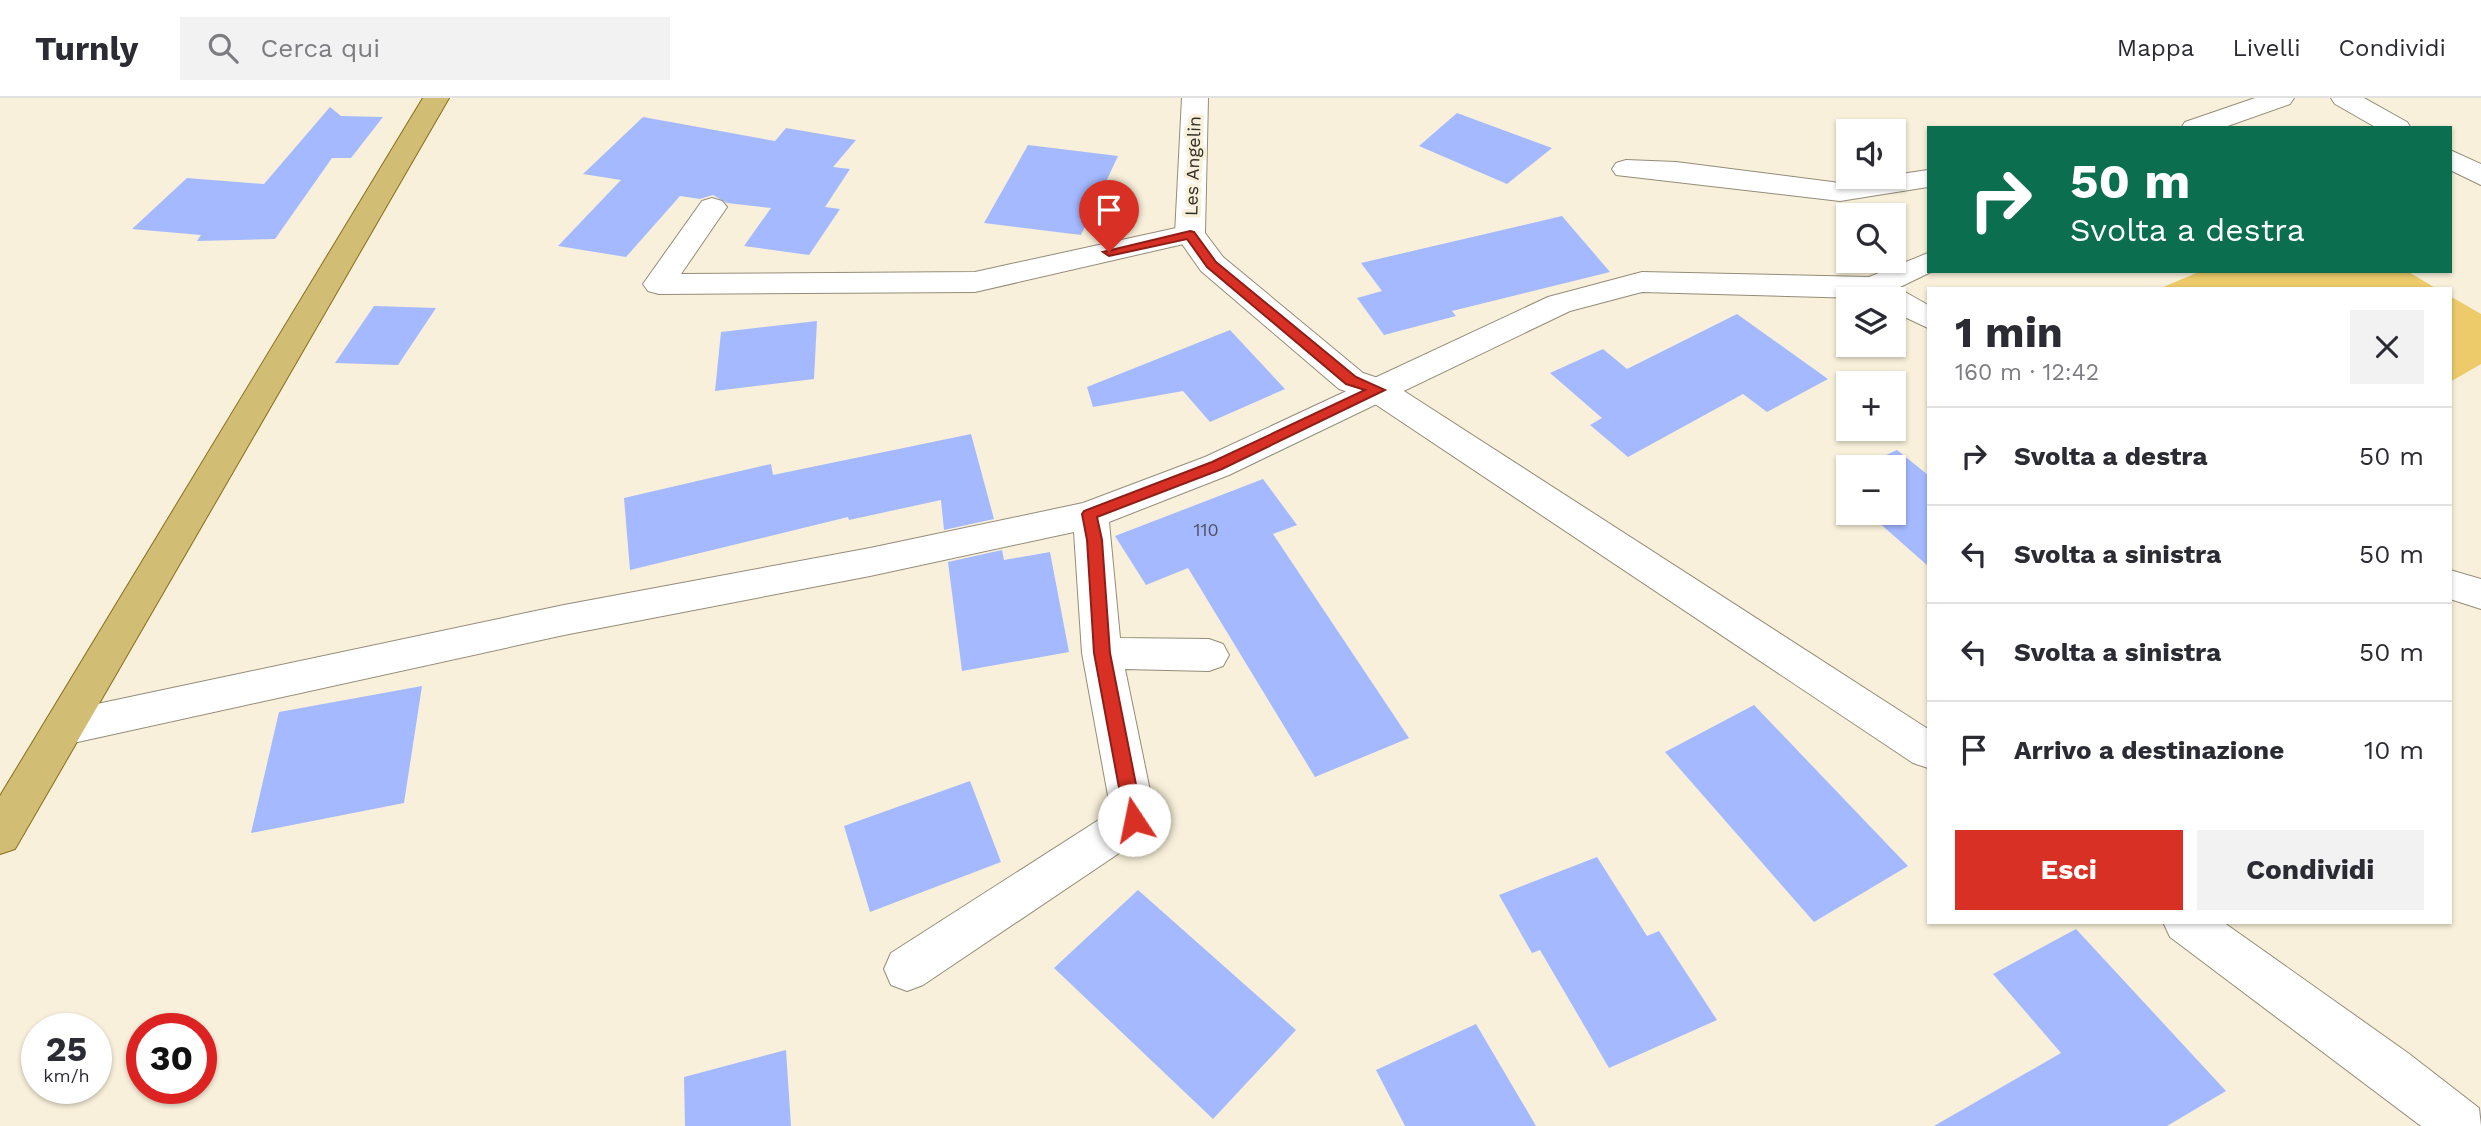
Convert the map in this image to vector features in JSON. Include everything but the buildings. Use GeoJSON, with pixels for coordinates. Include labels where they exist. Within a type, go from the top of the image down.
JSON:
{"type":"FeatureCollection","features":[{"type":"Feature","properties":{"kind":"main road"},"geometry":{"type":"LineString","coordinates":[[0,835],[436,98]]}},
{"type":"Feature","properties":{"kind":"street","name":"Les Angelin"},"geometry":{"type":"LineString","coordinates":[[1190,234],[1195,98]]}},
{"type":"Feature","properties":{"kind":"street"},"geometry":{"type":"LineString","coordinates":[[2201,126],[2281,98]]}},
{"type":"Feature","properties":{"kind":"street"},"geometry":{"type":"LineString","coordinates":[[2344,98],[2393,126]]}},
{"type":"Feature","properties":{"kind":"street"},"geometry":{"type":"LineString","coordinates":[[2452,159],[2481,176]]}},
{"type":"Feature","properties":{"kind":"street"},"geometry":{"type":"LineString","coordinates":[[1626,169],[1676,171],[1840,192],[1927,179]]}},
{"type":"Feature","properties":{"kind":"street"},"geometry":{"type":"LineString","coordinates":[[712,206],[659,284],[975,282],[1190,234],[1212,264],[1351,381],[1378,390],[1927,750]]}},
{"type":"Feature","properties":{"kind":"street"},"geometry":{"type":"LineString","coordinates":[[64,728],[564,620],[870,562],[1089,514],[1217,466],[1559,304],[1642,282],[1874,287],[1927,262]]}},
{"type":"Feature","properties":{"kind":"street"},"geometry":{"type":"LineString","coordinates":[[1906,305],[1927,317]]}},
{"type":"Feature","properties":{"kind":"street"},"geometry":{"type":"LineString","coordinates":[[907,969],[1134,820],[1102,653],[1094,540],[1089,514]]}},
{"type":"Feature","properties":{"kind":"street"},"geometry":{"type":"LineString","coordinates":[[2452,585],[2481,594]]}},
{"type":"Feature","properties":{"kind":"street"},"geometry":{"type":"LineString","coordinates":[[1102,653],[1209,655]]}},
{"type":"Feature","properties":{"kind":"street"},"geometry":{"type":"LineString","coordinates":[[2189,924],[2391,1070],[2460,1126]]}},
{"type":"Feature","properties":{"kind":"shaded area"},"geometry":{"type":"Polygon","coordinates":[[[2196,273],[2410,273],[2434,287],[2163,287],[2196,273]]]}},
{"type":"Feature","properties":{"kind":"shaded area"},"geometry":{"type":"Polygon","coordinates":[[[2452,297],[2481,314],[2481,364],[2452,381],[2452,297]]]}},
{"type":"Feature","properties":{"kind":"route"},"geometry":{"type":"LineString","coordinates":[[1109,252],[1190,234],[1212,264],[1351,381],[1378,390],[1217,466],[1089,514],[1094,540],[1102,653],[1134,820]]}}]}
